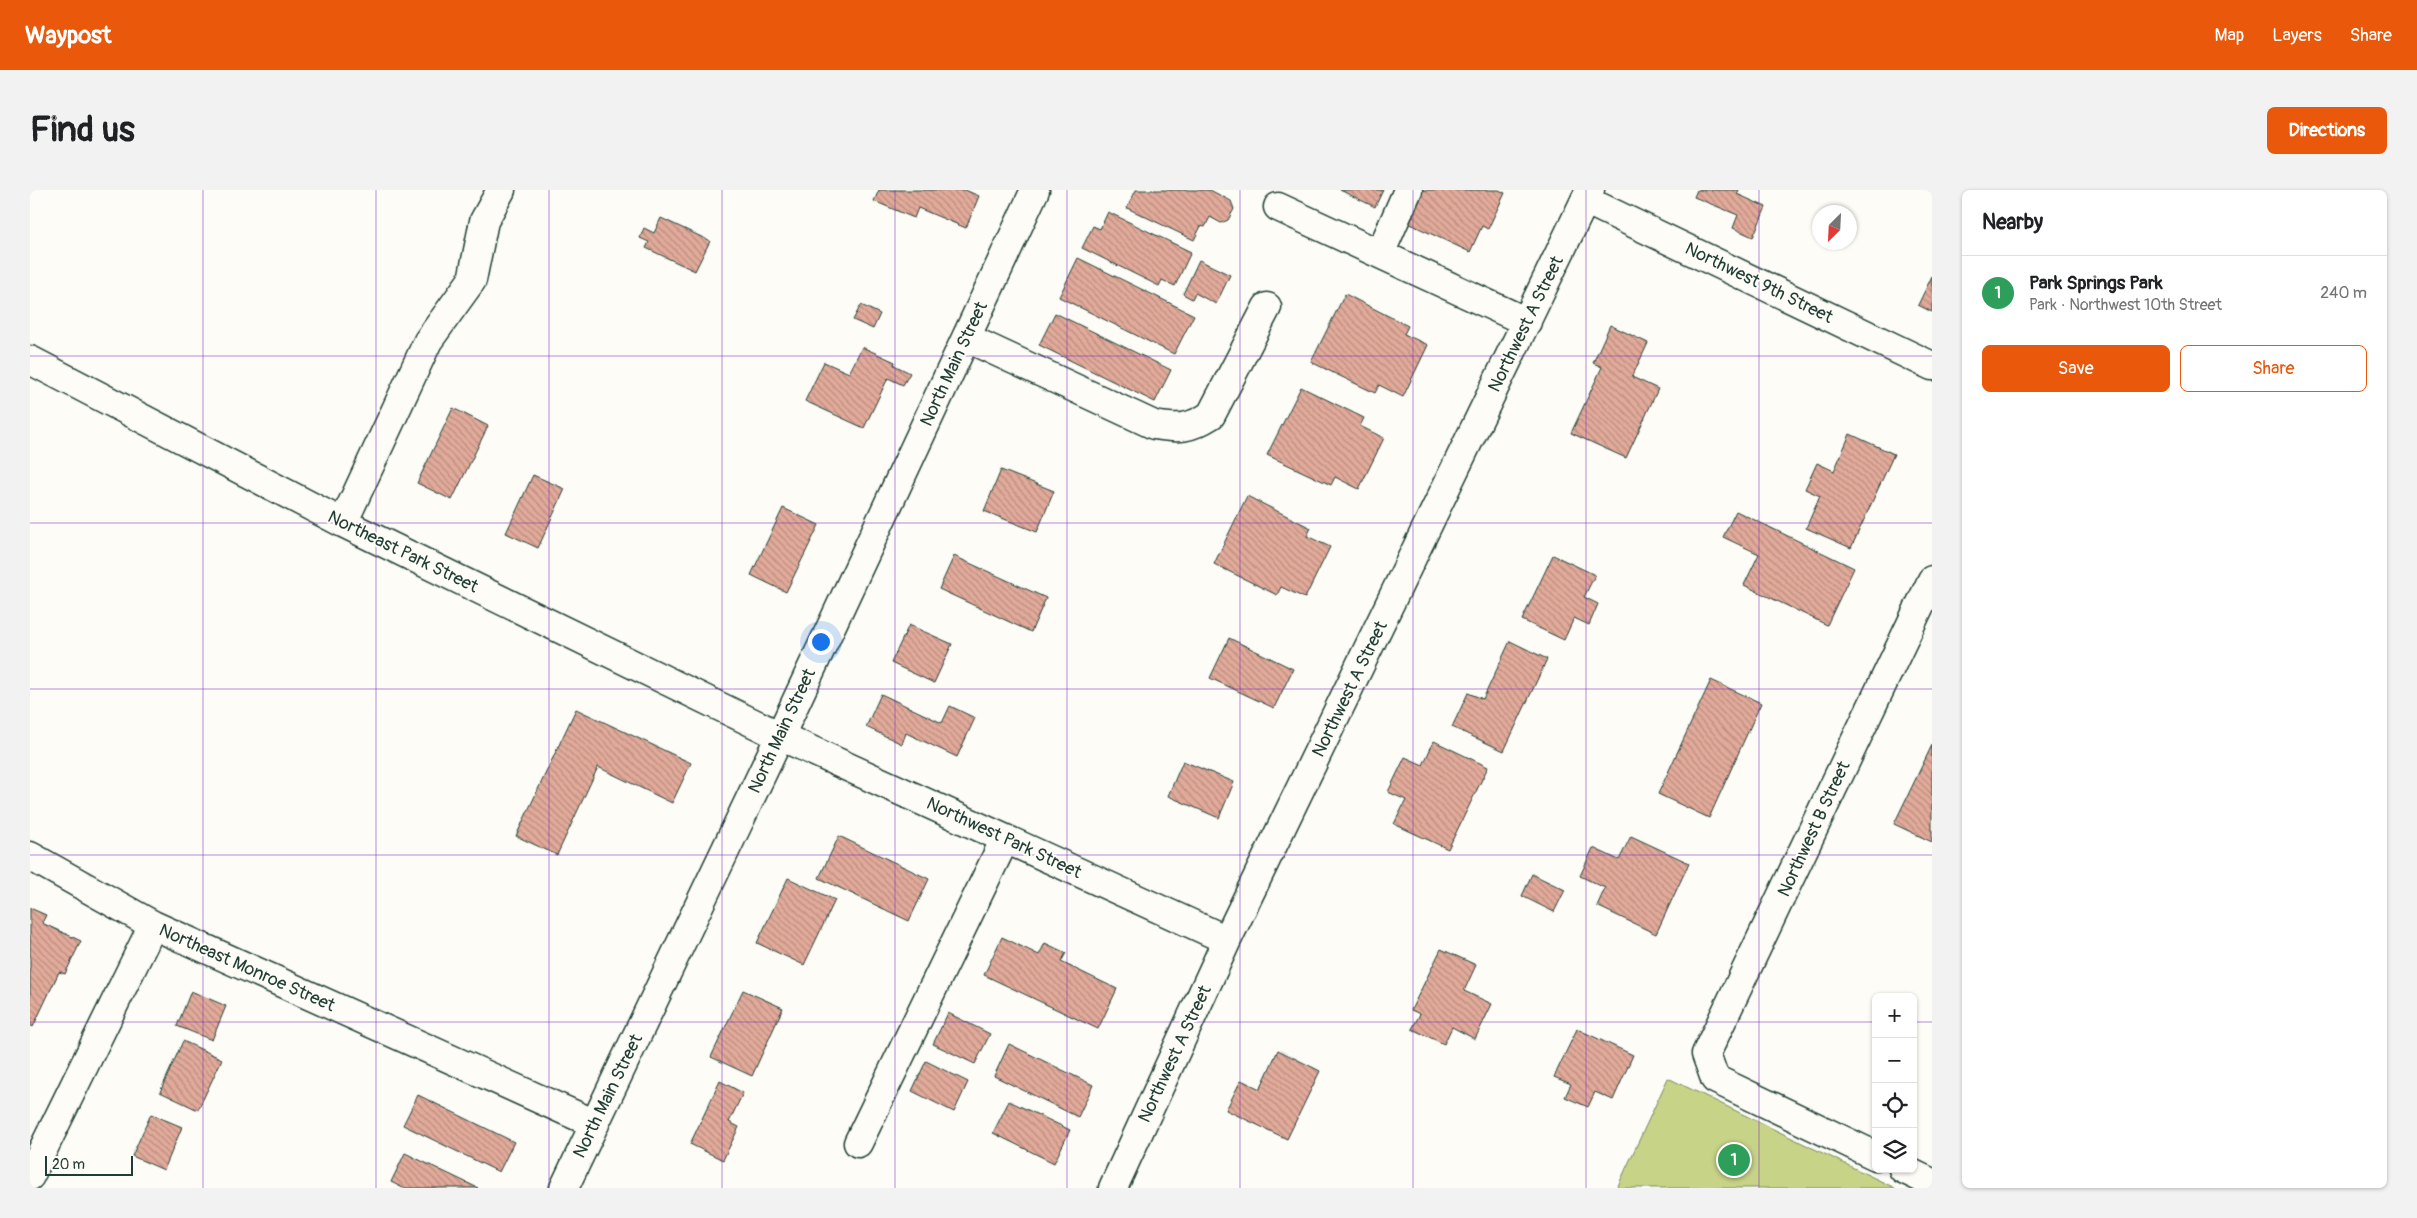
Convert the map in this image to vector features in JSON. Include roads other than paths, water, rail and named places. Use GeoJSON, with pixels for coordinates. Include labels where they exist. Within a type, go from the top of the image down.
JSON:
{"type":"FeatureCollection","features":[{"type":"Feature","properties":{"kind":"street"},"geometry":{"type":"LineString","coordinates":[[343,522],[428,341],[472,280],[484,221],[501,190]]}},
{"type":"Feature","properties":{"kind":"street","name":"North Main Street"},"geometry":{"type":"LineString","coordinates":[[564,1188],[780,736],[1035,190]]}},
{"type":"Feature","properties":{"kind":"street"},"geometry":{"type":"LineString","coordinates":[[1380,254],[1408,190]]}},
{"type":"Feature","properties":{"kind":"street","name":"Northwest A Street"},"geometry":{"type":"LineString","coordinates":[[1113,1188],[1228,940],[1588,195]]}},
{"type":"Feature","properties":{"kind":"street","name":"Northwest 9th Street"},"geometry":{"type":"LineString","coordinates":[[1588,195],[1932,366]]}},
{"type":"Feature","properties":{"kind":"street"},"geometry":{"type":"LineString","coordinates":[[1278,206],[1527,322]]}},
{"type":"Feature","properties":{"kind":"street"},"geometry":{"type":"LineString","coordinates":[[967,338],[1154,424],[1176,428],[1195,425],[1211,415],[1267,307]]}},
{"type":"Feature","properties":{"kind":"street","name":"Northeast Park Street"},"geometry":{"type":"LineString","coordinates":[[30,360],[343,522],[780,736]]}},
{"type":"Feature","properties":{"kind":"street","name":"Northwest B Street"},"geometry":{"type":"LineString","coordinates":[[1872,1154],[1715,1079],[1706,1054],[1932,580]]}},
{"type":"Feature","properties":{"kind":"street","name":"Northwest Park Street"},"geometry":{"type":"LineString","coordinates":[[780,736],[1228,940]]}},
{"type":"Feature","properties":{"kind":"street"},"geometry":{"type":"LineString","coordinates":[[858,1143],[1005,839]]}},
{"type":"Feature","properties":{"kind":"street"},"geometry":{"type":"LineString","coordinates":[[30,856],[153,925]]}},
{"type":"Feature","properties":{"kind":"street","name":"Northeast Monroe Street"},"geometry":{"type":"LineString","coordinates":[[30,1176],[153,925],[595,1124]]}},
{"type":"Feature","properties":{"kind":"street"},"geometry":{"type":"LineString","coordinates":[[1911,1173],[1932,1183]]}},
{"type":"Feature","properties":{"kind":"place","name":"Park Springs Park"},"geometry":{"type":"Point","coordinates":[1734,1160]}}]}
